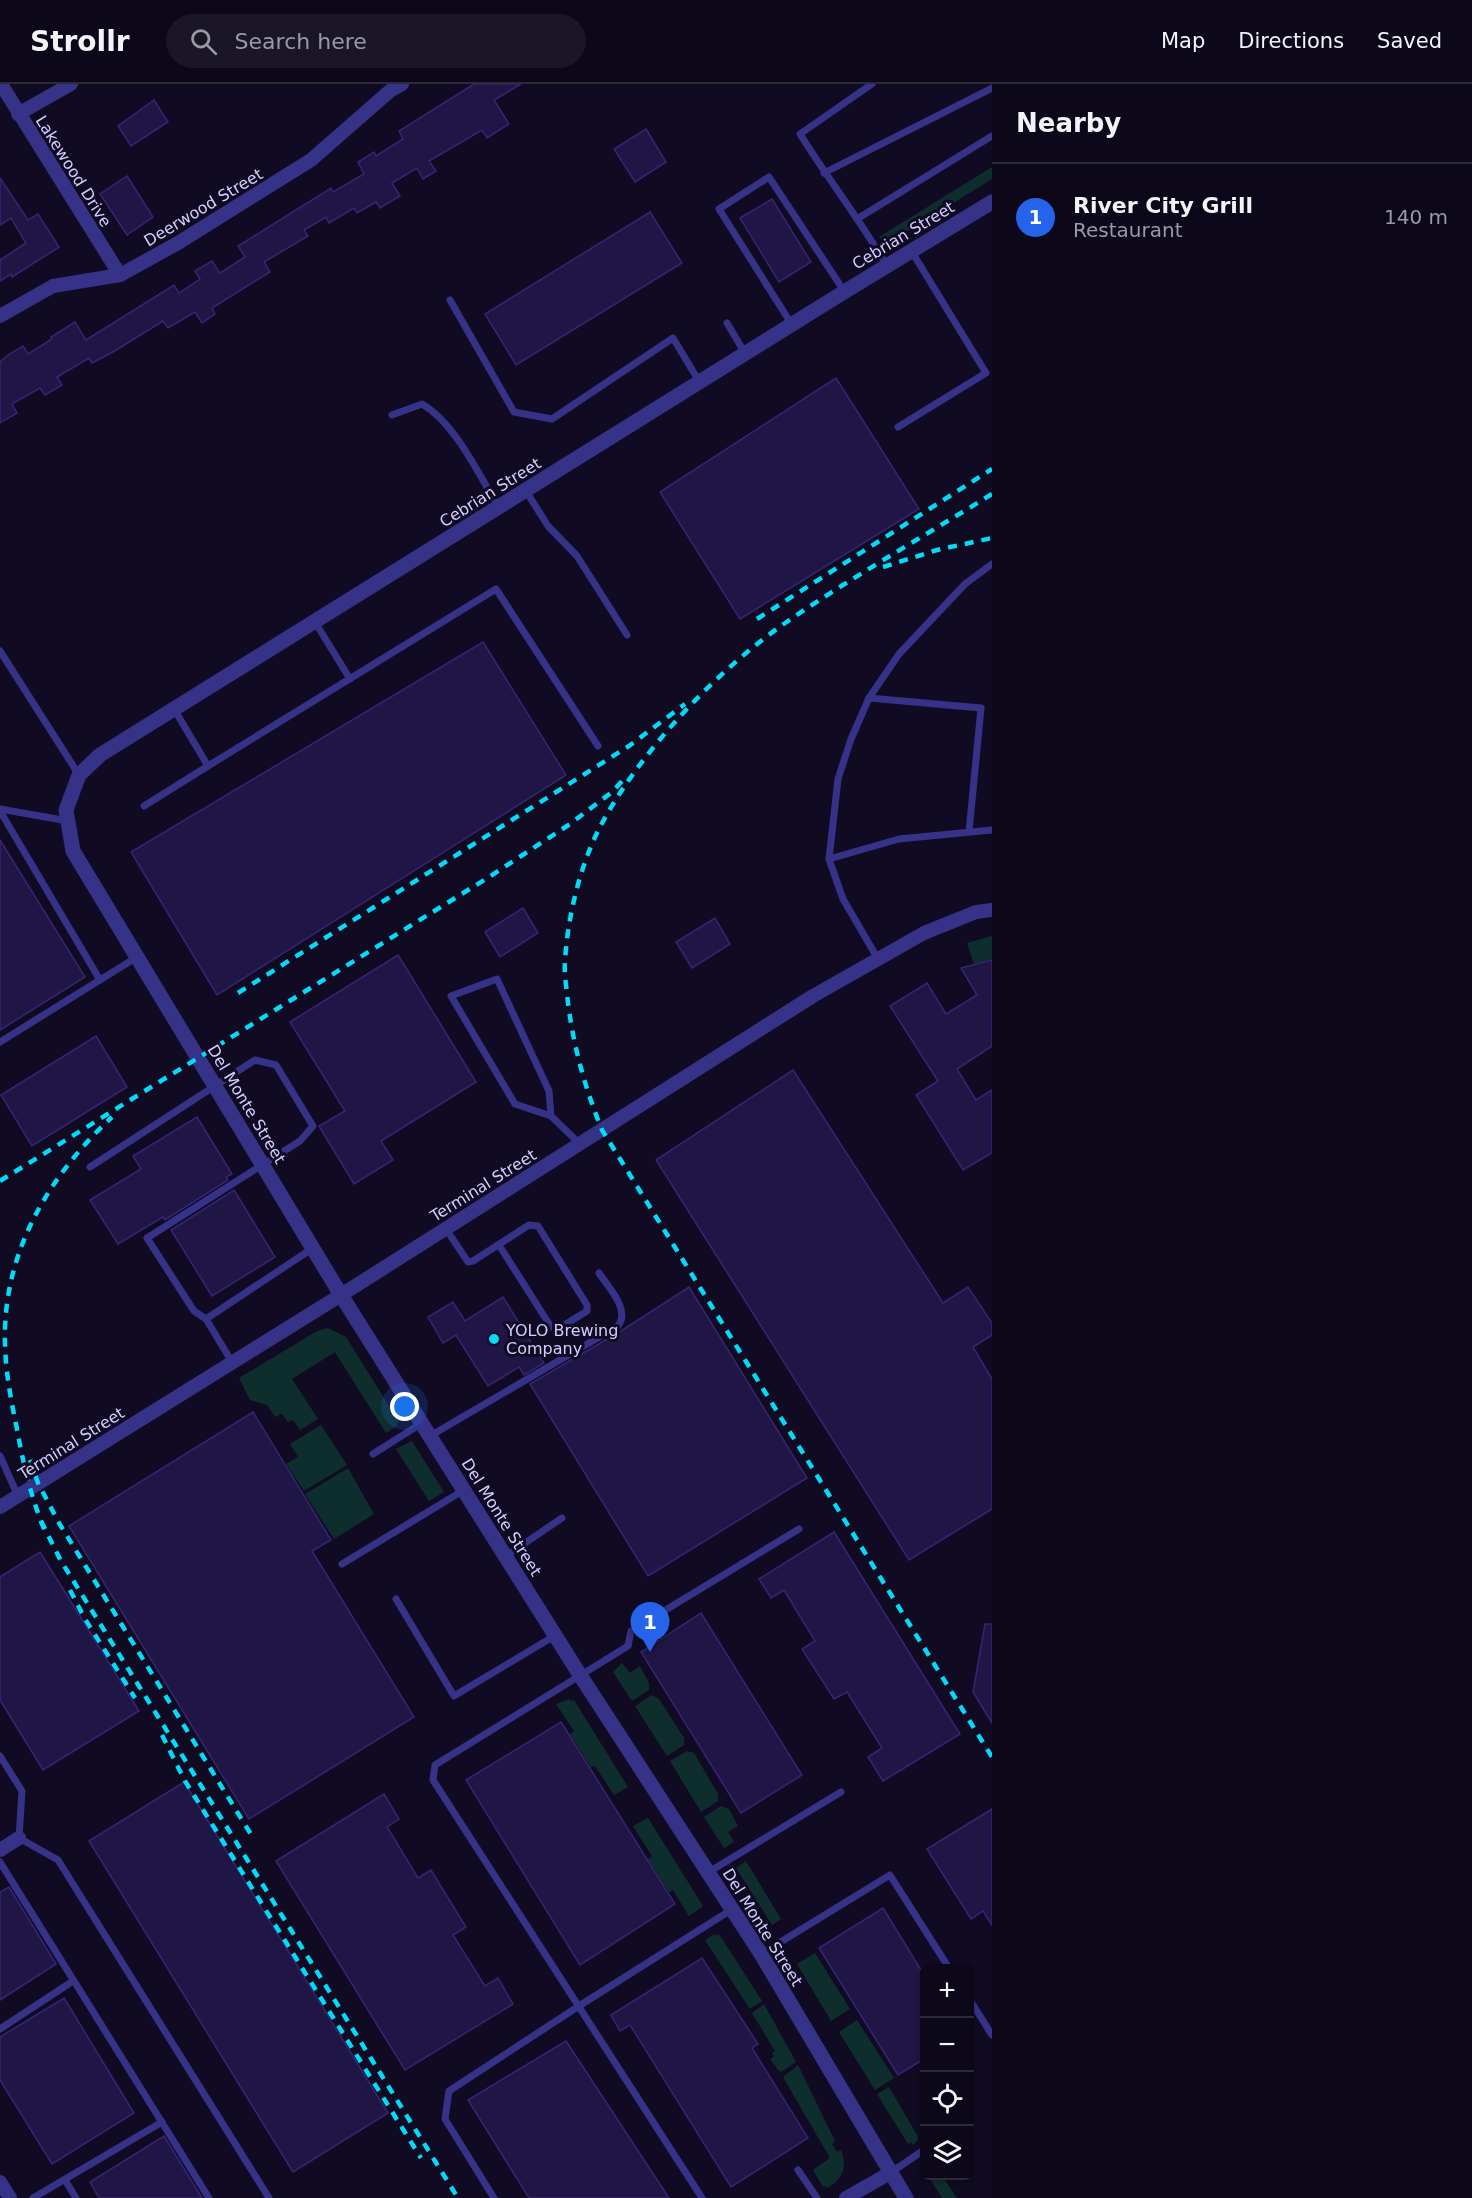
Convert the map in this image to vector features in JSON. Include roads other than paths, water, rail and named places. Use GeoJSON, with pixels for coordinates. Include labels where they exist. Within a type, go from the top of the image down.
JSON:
{"type":"FeatureCollection","features":[{"type":"Feature","properties":{"kind":"street","name":"Lakewood Drive"},"geometry":{"type":"LineString","coordinates":[[1,84],[120,275]]}},
{"type":"Feature","properties":{"kind":"street"},"geometry":{"type":"LineString","coordinates":[[18,114],[71,84]]}},
{"type":"Feature","properties":{"kind":"street","name":"Deerwood Street"},"geometry":{"type":"LineString","coordinates":[[0,316],[53,286],[120,275],[178,243],[311,160],[393,86]]}},
{"type":"Feature","properties":{"kind":"street","name":"Cebrian Street"},"geometry":{"type":"LineString","coordinates":[[73,851],[66,810],[79,775],[100,755],[992,202]]}},
{"type":"Feature","properties":{"kind":"street","name":"Del Monte Street"},"geometry":{"type":"LineString","coordinates":[[73,851],[341,1295],[580,1675],[761,1954],[906,2198]]}},
{"type":"Feature","properties":{"kind":"street","name":"Terminal Street"},"geometry":{"type":"LineString","coordinates":[[0,1507],[341,1295],[813,996],[949,921],[976,912],[992,910]]}},
{"type":"Feature","properties":{"kind":"street"},"geometry":{"type":"LineString","coordinates":[[0,1850],[19,1838]]}},
{"type":"Feature","properties":{"kind":"street"},"geometry":{"type":"LineString","coordinates":[[846,2198],[890,2173]]}},
{"type":"Feature","properties":{"kind":"street"},"geometry":{"type":"LineString","coordinates":[[0,2182],[10,2198]]}},
{"type":"Feature","properties":{"kind":"lane"},"geometry":{"type":"LineString","coordinates":[[872,84],[800,134],[887,266]]}},
{"type":"Feature","properties":{"kind":"lane"},"geometry":{"type":"LineString","coordinates":[[824,172],[992,86]]}},
{"type":"Feature","properties":{"kind":"lane"},"geometry":{"type":"LineString","coordinates":[[857,219],[992,136]]}},
{"type":"Feature","properties":{"kind":"lane"},"geometry":{"type":"LineString","coordinates":[[792,326],[719,209],[729,202],[769,177],[844,292]]}},
{"type":"Feature","properties":{"kind":"lane"},"geometry":{"type":"LineString","coordinates":[[898,427],[986,373],[912,252]]}},
{"type":"Feature","properties":{"kind":"lane"},"geometry":{"type":"LineString","coordinates":[[450,300],[514,412],[552,419],[673,338],[700,383]]}},
{"type":"Feature","properties":{"kind":"lane"},"geometry":{"type":"LineString","coordinates":[[727,323],[746,355]]}},
{"type":"Feature","properties":{"kind":"lane"},"geometry":{"type":"LineString","coordinates":[[392,416],[422,404],[437,413],[499,508]]}},
{"type":"Feature","properties":{"kind":"lane"},"geometry":{"type":"LineString","coordinates":[[525,491],[548,525],[577,556],[627,635]]}},
{"type":"Feature","properties":{"kind":"lane"},"geometry":{"type":"LineString","coordinates":[[878,959],[843,899],[829,859],[838,779],[868,698],[899,654],[966,584],[992,564]]}},
{"type":"Feature","properties":{"kind":"lane"},"geometry":{"type":"LineString","coordinates":[[144,806],[496,589],[598,746]]}},
{"type":"Feature","properties":{"kind":"lane"},"geometry":{"type":"LineString","coordinates":[[315,621],[350,679]]}},
{"type":"Feature","properties":{"kind":"lane"},"geometry":{"type":"LineString","coordinates":[[0,651],[79,775]]}},
{"type":"Feature","properties":{"kind":"lane"},"geometry":{"type":"LineString","coordinates":[[868,698],[981,708],[969,832]]}},
{"type":"Feature","properties":{"kind":"lane"},"geometry":{"type":"LineString","coordinates":[[174,709],[208,766]]}},
{"type":"Feature","properties":{"kind":"lane"},"geometry":{"type":"LineString","coordinates":[[0,810],[68,821]]}},
{"type":"Feature","properties":{"kind":"lane"},"geometry":{"type":"LineString","coordinates":[[0,810],[100,980]]}},
{"type":"Feature","properties":{"kind":"lane"},"geometry":{"type":"LineString","coordinates":[[829,859],[899,839],[992,830]]}},
{"type":"Feature","properties":{"kind":"lane"},"geometry":{"type":"LineString","coordinates":[[0,1042],[137,957]]}},
{"type":"Feature","properties":{"kind":"lane"},"geometry":{"type":"LineString","coordinates":[[551,1116],[549,1092],[497,979],[451,996],[515,1104],[551,1116],[580,1144]]}},
{"type":"Feature","properties":{"kind":"lane"},"geometry":{"type":"LineString","coordinates":[[90,1167],[255,1060],[276,1065],[313,1126],[300,1142],[147,1238],[194,1311],[206,1319],[232,1362]]}},
{"type":"Feature","properties":{"kind":"lane"},"geometry":{"type":"LineString","coordinates":[[446,1229],[468,1262],[529,1225],[538,1226],[587,1305],[587,1311],[558,1329],[551,1327],[499,1245]]}},
{"type":"Feature","properties":{"kind":"lane"},"geometry":{"type":"LineString","coordinates":[[206,1319],[313,1248]]}},
{"type":"Feature","properties":{"kind":"lane"},"geometry":{"type":"LineString","coordinates":[[430,1436],[618,1326],[622,1320],[622,1310],[599,1272]]}},
{"type":"Feature","properties":{"kind":"lane"},"geometry":{"type":"LineString","coordinates":[[373,1454],[422,1423]]}},
{"type":"Feature","properties":{"kind":"lane"},"geometry":{"type":"LineString","coordinates":[[0,1456],[18,1496]]}},
{"type":"Feature","properties":{"kind":"lane"},"geometry":{"type":"LineString","coordinates":[[342,1564],[464,1490]]}},
{"type":"Feature","properties":{"kind":"lane"},"geometry":{"type":"LineString","coordinates":[[506,1556],[562,1518]]}},
{"type":"Feature","properties":{"kind":"lane"},"geometry":{"type":"LineString","coordinates":[[702,2198],[433,1780],[435,1765],[628,1646],[632,1631],[799,1529]]}},
{"type":"Feature","properties":{"kind":"lane"},"geometry":{"type":"LineString","coordinates":[[396,1599],[454,1696],[556,1635]]}},
{"type":"Feature","properties":{"kind":"lane"},"geometry":{"type":"LineString","coordinates":[[0,1756],[22,1791],[19,1838],[58,1860],[269,2198]]}},
{"type":"Feature","properties":{"kind":"lane"},"geometry":{"type":"LineString","coordinates":[[707,1873],[841,1792]]}},
{"type":"Feature","properties":{"kind":"lane"},"geometry":{"type":"LineString","coordinates":[[0,1862],[209,2198]]}},
{"type":"Feature","properties":{"kind":"lane"},"geometry":{"type":"LineString","coordinates":[[761,1954],[890,1875],[946,1964]]}},
{"type":"Feature","properties":{"kind":"lane"},"geometry":{"type":"LineString","coordinates":[[494,2198],[445,2119],[449,2091],[731,1910]]}},
{"type":"Feature","properties":{"kind":"lane"},"geometry":{"type":"LineString","coordinates":[[0,2029],[73,1980]]}},
{"type":"Feature","properties":{"kind":"lane"},"geometry":{"type":"LineString","coordinates":[[974,2008],[992,2036]]}},
{"type":"Feature","properties":{"kind":"lane"},"geometry":{"type":"LineString","coordinates":[[33,2198],[162,2122]]}},
{"type":"Feature","properties":{"kind":"lane"},"geometry":{"type":"LineString","coordinates":[[890,2173],[920,2153]]}},
{"type":"Feature","properties":{"kind":"lane"},"geometry":{"type":"LineString","coordinates":[[798,2170],[817,2198]]}},
{"type":"Feature","properties":{"kind":"lane"},"geometry":{"type":"LineString","coordinates":[[65,2180],[76,2198]]}},
{"type":"Feature","properties":{"kind":"railway"},"geometry":{"type":"LineString","coordinates":[[757,619],[992,469]]}},
{"type":"Feature","properties":{"kind":"railway"},"geometry":{"type":"LineString","coordinates":[[992,494],[788,621],[734,663],[682,714],[636,770],[617,798],[593,842],[586,858],[572,911],[566,946],[565,970],[569,1012],[576,1046],[584,1080],[602,1130],[992,1757]]}},
{"type":"Feature","properties":{"kind":"railway"},"geometry":{"type":"LineString","coordinates":[[883,567],[937,550],[992,538]]}},
{"type":"Feature","properties":{"kind":"railway"},"geometry":{"type":"LineString","coordinates":[[238,993],[629,746],[685,704]]}},
{"type":"Feature","properties":{"kind":"railway"},"geometry":{"type":"LineString","coordinates":[[0,1181],[489,877],[570,824],[612,792],[624,779]]}},
{"type":"Feature","properties":{"kind":"railway"},"geometry":{"type":"LineString","coordinates":[[44,1529],[28,1480],[10,1392],[5,1342],[8,1299],[14,1269],[37,1213],[70,1162],[112,1117]]}},
{"type":"Feature","properties":{"kind":"railway"},"geometry":{"type":"LineString","coordinates":[[30,1460],[38,1483],[59,1523],[252,1836]]}},
{"type":"Feature","properties":{"kind":"railway"},"geometry":{"type":"LineString","coordinates":[[41,1521],[61,1561],[458,2198]]}},
{"type":"Feature","properties":{"kind":"railway"},"geometry":{"type":"LineString","coordinates":[[70,1590],[85,1619],[135,1698]]}},
{"type":"Feature","properties":{"kind":"railway"},"geometry":{"type":"LineString","coordinates":[[162,1735],[185,1781],[421,2158]]}},
{"type":"Feature","properties":{"kind":"place","name":"YOLO Brewing Company"},"geometry":{"type":"Point","coordinates":[494,1339]}},
{"type":"Feature","properties":{"kind":"place","name":"River City Grill"},"geometry":{"type":"Point","coordinates":[650,1652]}}]}
